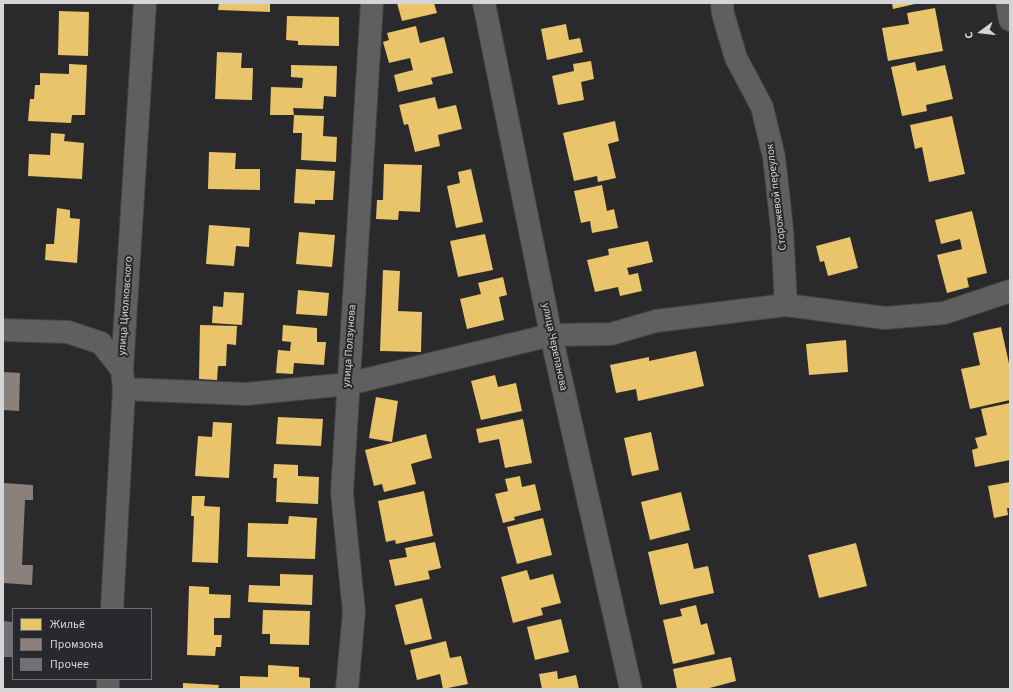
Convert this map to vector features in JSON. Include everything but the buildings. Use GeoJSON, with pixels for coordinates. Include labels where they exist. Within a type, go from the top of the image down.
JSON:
{"type":"FeatureCollection","features":[{"type":"Feature","properties":{"kind":"street","name":"улица Циолковского"},"geometry":{"type":"LineString","coordinates":[[112,608],[123,379],[146,3]]}},
{"type":"Feature","properties":{"kind":"street","name":"улица Ползунова"},"geometry":{"type":"LineString","coordinates":[[346,689],[354,612],[342,493],[372,3]]}},
{"type":"Feature","properties":{"kind":"street","name":"улица Черепанова"},"geometry":{"type":"LineString","coordinates":[[484,3],[551,335],[630,689]]}},
{"type":"Feature","properties":{"kind":"street","name":"Сторожевой переулок"},"geometry":{"type":"LineString","coordinates":[[722,3],[723,14],[736,58],[762,107],[774,157],[782,229],[786,305]]}},
{"type":"Feature","properties":{"kind":"street"},"geometry":{"type":"LineString","coordinates":[[1007,3],[1010,20]]}},
{"type":"Feature","properties":{"kind":"street"},"geometry":{"type":"LineString","coordinates":[[3,330],[68,332],[101,343],[123,379],[246,394],[348,384],[551,335],[611,334],[656,321],[786,305],[885,318],[944,313],[1010,291]]}}]}
